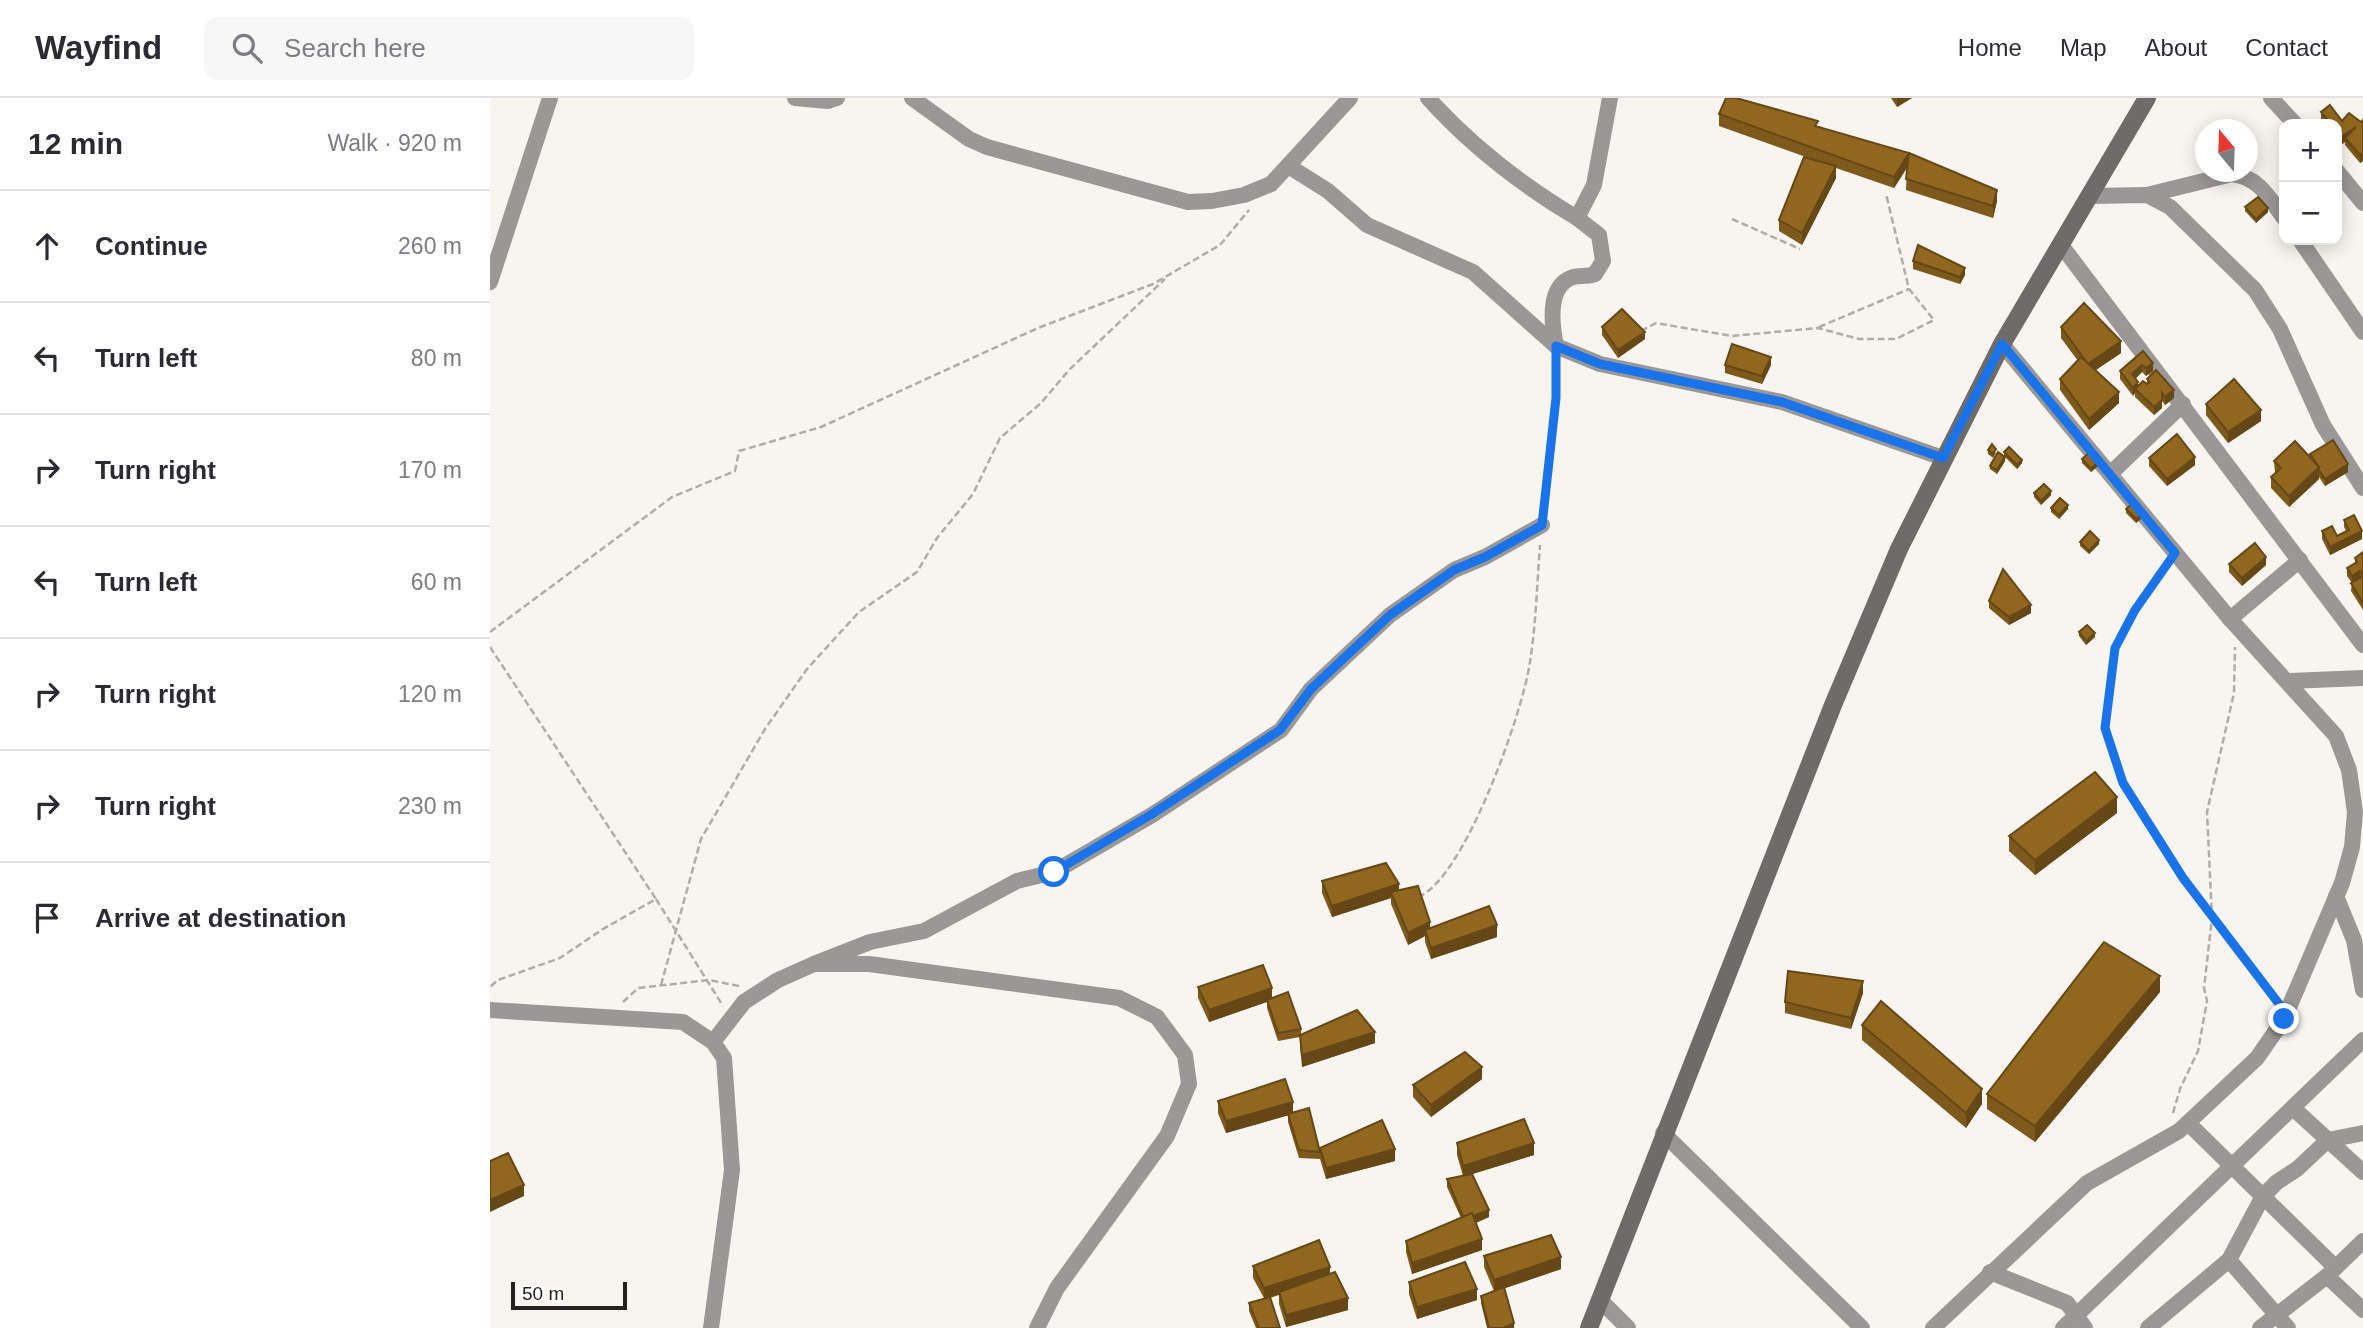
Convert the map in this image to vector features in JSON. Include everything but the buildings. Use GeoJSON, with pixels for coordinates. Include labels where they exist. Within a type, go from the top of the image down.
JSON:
{"type":"FeatureCollection","features":[{"type":"Feature","properties":{"kind":"main road"},"geometry":{"type":"LineString","coordinates":[[1589,1328],[1663,1133],[1833,705],[1899,549],[2002,344],[2147,98]]}},
{"type":"Feature","properties":{"kind":"street"},"geometry":{"type":"LineString","coordinates":[[490,282],[550,98]]}},
{"type":"Feature","properties":{"kind":"street"},"geometry":{"type":"LineString","coordinates":[[795,98],[811,101],[837,98]]}},
{"type":"Feature","properties":{"kind":"street"},"geometry":{"type":"LineString","coordinates":[[912,98],[969,139],[987,147],[1188,202],[1244,195],[1271,184],[1290,167],[1350,98]]}},
{"type":"Feature","properties":{"kind":"street"},"geometry":{"type":"LineString","coordinates":[[1428,98],[1489,159],[1524,186],[1577,218],[1599,235],[1603,261],[1594,274],[1572,278],[1557,292],[1552,326],[1556,346]]}},
{"type":"Feature","properties":{"kind":"street"},"geometry":{"type":"LineString","coordinates":[[1577,218],[1594,185],[1610,98]]}},
{"type":"Feature","properties":{"kind":"street"},"geometry":{"type":"LineString","coordinates":[[2271,98],[2290,119]]}},
{"type":"Feature","properties":{"kind":"street"},"geometry":{"type":"LineString","coordinates":[[1290,167],[1328,191],[1367,225],[1473,272],[1556,346],[1600,364],[1782,402],[1943,458]]}},
{"type":"Feature","properties":{"kind":"street"},"geometry":{"type":"LineString","coordinates":[[2091,197],[2147,195],[2232,174],[2246,176],[2258,184],[2279,211]]}},
{"type":"Feature","properties":{"kind":"street"},"geometry":{"type":"LineString","coordinates":[[2342,177],[2361,195]]}},
{"type":"Feature","properties":{"kind":"street"},"geometry":{"type":"LineString","coordinates":[[2147,195],[2170,207],[2255,290],[2280,329],[2323,425],[2363,488]]}},
{"type":"Feature","properties":{"kind":"street"},"geometry":{"type":"LineString","coordinates":[[2062,245],[2363,645]]}},
{"type":"Feature","properties":{"kind":"street"},"geometry":{"type":"LineString","coordinates":[[2303,245],[2363,332]]}},
{"type":"Feature","properties":{"kind":"street"},"geometry":{"type":"LineString","coordinates":[[1933,1328],[2087,1183],[2188,1123],[2257,1058],[2286,1013],[2336,896],[2352,847],[2355,812],[2348,770],[2336,736],[2230,619],[2002,344]]}},
{"type":"Feature","properties":{"kind":"street"},"geometry":{"type":"LineString","coordinates":[[2110,474],[2183,404]]}},
{"type":"Feature","properties":{"kind":"street"},"geometry":{"type":"LineString","coordinates":[[713,1042],[744,1002],[763,990],[814,964],[870,942],[924,932],[1017,881],[1054,872],[1152,814],[1280,730],[1311,689],[1390,615],[1454,570],[1485,557],[1542,525]]}},
{"type":"Feature","properties":{"kind":"street"},"geometry":{"type":"LineString","coordinates":[[2230,619],[2300,560]]}},
{"type":"Feature","properties":{"kind":"street"},"geometry":{"type":"LineString","coordinates":[[2289,681],[2363,678]]}},
{"type":"Feature","properties":{"kind":"street"},"geometry":{"type":"LineString","coordinates":[[2336,896],[2354,940],[2363,990]]}},
{"type":"Feature","properties":{"kind":"street"},"geometry":{"type":"LineString","coordinates":[[814,964],[869,964],[1119,998],[1157,1017],[1185,1055],[1189,1084],[1167,1136],[1057,1289],[1037,1328]]}},
{"type":"Feature","properties":{"kind":"street"},"geometry":{"type":"LineString","coordinates":[[490,1010],[683,1022],[713,1042],[723,1058],[732,1170],[711,1328]]}},
{"type":"Feature","properties":{"kind":"street"},"geometry":{"type":"LineString","coordinates":[[2063,1328],[2082,1322],[2233,1167],[2363,1040]]}},
{"type":"Feature","properties":{"kind":"street"},"geometry":{"type":"LineString","coordinates":[[2293,1108],[2363,1171]]}},
{"type":"Feature","properties":{"kind":"street"},"geometry":{"type":"LineString","coordinates":[[2188,1123],[2263,1196],[2363,1310]]}},
{"type":"Feature","properties":{"kind":"street"},"geometry":{"type":"LineString","coordinates":[[1663,1133],[1861,1328]]}},
{"type":"Feature","properties":{"kind":"street"},"geometry":{"type":"LineString","coordinates":[[2148,1328],[2229,1260],[2263,1196],[2328,1140],[2363,1133]]}},
{"type":"Feature","properties":{"kind":"street"},"geometry":{"type":"LineString","coordinates":[[2260,1328],[2331,1271],[2363,1241]]}},
{"type":"Feature","properties":{"kind":"street"},"geometry":{"type":"LineString","coordinates":[[2229,1260],[2288,1328]]}},
{"type":"Feature","properties":{"kind":"street"},"geometry":{"type":"LineString","coordinates":[[1990,1272],[2013,1278],[2067,1303],[2082,1322]]}},
{"type":"Feature","properties":{"kind":"street"},"geometry":{"type":"LineString","coordinates":[[1600,1300],[1628,1328]]}},
{"type":"Feature","properties":{"kind":"path"},"geometry":{"type":"LineString","coordinates":[[1818,328],[1859,339],[1896,339],[1934,320],[1909,289],[1886,194]]}},
{"type":"Feature","properties":{"kind":"path"},"geometry":{"type":"LineString","coordinates":[[490,632],[672,497],[735,471],[739,451],[821,427],[1038,328],[1153,284],[1220,245],[1254,204]]}},
{"type":"Feature","properties":{"kind":"path"},"geometry":{"type":"LineString","coordinates":[[1732,219],[1800,249]]}},
{"type":"Feature","properties":{"kind":"path"},"geometry":{"type":"LineString","coordinates":[[661,985],[674,927],[701,839],[765,729],[807,669],[859,612],[916,572],[937,538],[973,494],[1000,438],[1041,404],[1069,370],[1170,274]]}},
{"type":"Feature","properties":{"kind":"path"},"geometry":{"type":"LineString","coordinates":[[1637,332],[1656,323],[1732,336],[1818,328],[1909,289]]}},
{"type":"Feature","properties":{"kind":"path"},"geometry":{"type":"LineString","coordinates":[[1418,897],[1431,892],[1463,849],[1521,710],[1531,662],[1542,525],[1553,444],[1556,346]]}},
{"type":"Feature","properties":{"kind":"path"},"geometry":{"type":"LineString","coordinates":[[2175,553],[2135,610],[2115,648],[2105,728],[2123,783],[2212,918],[2286,1013]]}},
{"type":"Feature","properties":{"kind":"path"},"geometry":{"type":"LineString","coordinates":[[490,647],[709,980],[730,1020]]}},
{"type":"Feature","properties":{"kind":"path"},"geometry":{"type":"LineString","coordinates":[[2166,1138],[2180,1089],[2198,1051],[2207,1001],[2204,988],[2212,918],[2207,812],[2234,693],[2235,647]]}},
{"type":"Feature","properties":{"kind":"path"},"geometry":{"type":"LineString","coordinates":[[490,987],[498,980],[560,958],[603,929],[656,899]]}},
{"type":"Feature","properties":{"kind":"path"},"geometry":{"type":"LineString","coordinates":[[608,1017],[638,988],[709,980],[763,990]]}},
{"type":"Feature","properties":{"kind":"route"},"geometry":{"type":"LineString","coordinates":[[1054,872],[1152,814],[1280,730],[1311,689],[1390,615],[1454,570],[1485,557],[1542,525],[1552,456],[1556,346],[1600,364],[1782,402],[1943,458],[2002,344],[2175,553],[2135,610],[2115,648],[2108,686],[2105,728],[2123,783],[2183,878],[2286,1013],[2284,1019]]}}]}
